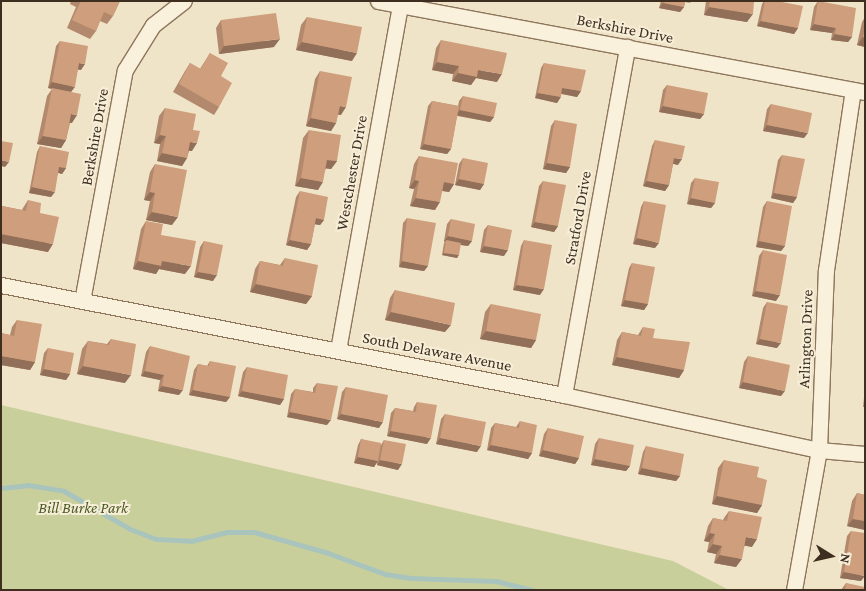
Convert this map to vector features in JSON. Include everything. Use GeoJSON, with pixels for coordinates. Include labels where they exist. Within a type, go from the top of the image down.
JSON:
{"type":"FeatureCollection","features":[{"type":"Feature","properties":{"kind":"street","name":"Berkshire Drive"},"geometry":{"type":"LineString","coordinates":[[82,301],[125,70],[153,25],[184,1]]}},
{"type":"Feature","properties":{"kind":"street","name":"Berkshire Drive"},"geometry":{"type":"LineString","coordinates":[[378,1],[401,3],[859,91]]}},
{"type":"Feature","properties":{"kind":"street","name":"Westchester Drive"},"geometry":{"type":"LineString","coordinates":[[338,350],[401,3]]}},
{"type":"Feature","properties":{"kind":"street","name":"Stratford Drive"},"geometry":{"type":"LineString","coordinates":[[564,395],[627,47]]}},
{"type":"Feature","properties":{"kind":"street","name":"Arlington Drive"},"geometry":{"type":"LineString","coordinates":[[794,590],[819,450],[826,270],[859,91]]}},
{"type":"Feature","properties":{"kind":"street","name":"South Delaware Avenue"},"geometry":{"type":"LineString","coordinates":[[1,285],[564,395],[819,450],[865,454]]}},
{"type":"Feature","properties":{"kind":"green space","name":"Bill Burke Park"},"geometry":{"type":"Polygon","coordinates":[[[1,405],[673,561],[729,590],[1,590],[1,405]]]}},
{"type":"Feature","properties":{"kind":"building"},"geometry":{"type":"Polygon","coordinates":[[[81,1],[120,1],[113,16],[104,12],[96,31],[72,20],[81,1]]]}},
{"type":"Feature","properties":{"kind":"building"},"geometry":{"type":"Polygon","coordinates":[[[664,1],[685,1],[684,7],[663,3],[664,1]]]}},
{"type":"Feature","properties":{"kind":"building"},"geometry":{"type":"Polygon","coordinates":[[[710,1],[754,1],[753,14],[709,7],[710,1]]]}},
{"type":"Feature","properties":{"kind":"building"},"geometry":{"type":"Polygon","coordinates":[[[765,1],[777,1],[803,6],[798,28],[761,21],[765,1]]]}},
{"type":"Feature","properties":{"kind":"building"},"geometry":{"type":"Polygon","coordinates":[[[818,1],[856,8],[852,37],[835,34],[836,28],[814,24],[818,1]]]}},
{"type":"Feature","properties":{"kind":"building"},"geometry":{"type":"Polygon","coordinates":[[[276,13],[280,39],[224,46],[221,20],[276,13]]]}},
{"type":"Feature","properties":{"kind":"building"},"geometry":{"type":"Polygon","coordinates":[[[307,17],[362,27],[357,53],[302,42],[307,17]]]}},
{"type":"Feature","properties":{"kind":"building"},"geometry":{"type":"Polygon","coordinates":[[[441,40],[507,53],[502,74],[478,70],[477,77],[458,73],[459,66],[437,62],[441,40]]]}},
{"type":"Feature","properties":{"kind":"building"},"geometry":{"type":"Polygon","coordinates":[[[60,41],[88,46],[85,64],[79,63],[75,87],[52,82],[60,41]]]}},
{"type":"Feature","properties":{"kind":"building"},"geometry":{"type":"Polygon","coordinates":[[[210,53],[228,63],[221,76],[232,83],[219,107],[179,84],[190,63],[201,69],[210,53]]]}},
{"type":"Feature","properties":{"kind":"building"},"geometry":{"type":"Polygon","coordinates":[[[544,63],[586,70],[581,91],[562,88],[561,97],[538,93],[544,63]]]}},
{"type":"Feature","properties":{"kind":"building"},"geometry":{"type":"Polygon","coordinates":[[[320,71],[352,77],[346,107],[340,106],[336,123],[311,118],[320,71]]]}},
{"type":"Feature","properties":{"kind":"building"},"geometry":{"type":"Polygon","coordinates":[[[667,85],[708,93],[704,114],[663,106],[667,85]]]}},
{"type":"Feature","properties":{"kind":"building"},"geometry":{"type":"Polygon","coordinates":[[[52,88],[81,94],[77,115],[71,114],[66,140],[43,136],[52,88]]]}},
{"type":"Feature","properties":{"kind":"building"},"geometry":{"type":"Polygon","coordinates":[[[463,96],[497,103],[494,117],[460,110],[463,96]]]}},
{"type":"Feature","properties":{"kind":"building"},"geometry":{"type":"Polygon","coordinates":[[[432,101],[459,106],[451,149],[424,144],[432,101]]]}},
{"type":"Feature","properties":{"kind":"building"},"geometry":{"type":"Polygon","coordinates":[[[771,104],[812,113],[808,133],[767,125],[771,104]]]}},
{"type":"Feature","properties":{"kind":"building"},"geometry":{"type":"Polygon","coordinates":[[[165,108],[196,114],[193,130],[200,131],[197,143],[190,142],[187,158],[162,153],[166,136],[160,135],[165,108]]]}},
{"type":"Feature","properties":{"kind":"building"},"geometry":{"type":"Polygon","coordinates":[[[555,120],[577,124],[570,167],[547,163],[555,120]]]}},
{"type":"Feature","properties":{"kind":"building"},"geometry":{"type":"Polygon","coordinates":[[[309,130],[341,135],[337,161],[327,160],[323,182],[301,178],[309,130]]]}},
{"type":"Feature","properties":{"kind":"building"},"geometry":{"type":"Polygon","coordinates":[[[655,140],[685,146],[682,159],[674,158],[669,185],[647,181],[655,140]]]}},
{"type":"Feature","properties":{"kind":"building"},"geometry":{"type":"Polygon","coordinates":[[[1,141],[13,143],[9,162],[1,160],[1,141]]]}},
{"type":"Feature","properties":{"kind":"building"},"geometry":{"type":"Polygon","coordinates":[[[40,146],[69,152],[66,168],[59,167],[55,192],[32,187],[40,146]]]}},
{"type":"Feature","properties":{"kind":"building"},"geometry":{"type":"Polygon","coordinates":[[[782,155],[805,159],[797,197],[774,193],[782,155]]]}},
{"type":"Feature","properties":{"kind":"building"},"geometry":{"type":"Polygon","coordinates":[[[419,156],[458,163],[454,184],[444,182],[440,202],[416,198],[419,181],[415,180],[419,156]]]}},
{"type":"Feature","properties":{"kind":"building"},"geometry":{"type":"Polygon","coordinates":[[[463,158],[488,163],[484,184],[459,179],[463,158]]]}},
{"type":"Feature","properties":{"kind":"building"},"geometry":{"type":"Polygon","coordinates":[[[155,164],[187,170],[178,217],[152,212],[155,193],[150,192],[155,164]]]}},
{"type":"Feature","properties":{"kind":"building"},"geometry":{"type":"Polygon","coordinates":[[[695,178],[719,182],[715,203],[691,198],[695,178]]]}},
{"type":"Feature","properties":{"kind":"building"},"geometry":{"type":"Polygon","coordinates":[[[543,181],[566,185],[558,226],[535,222],[543,181]]]}},
{"type":"Feature","properties":{"kind":"building"},"geometry":{"type":"Polygon","coordinates":[[[300,191],[328,197],[324,220],[316,218],[311,244],[290,240],[300,191]]]}},
{"type":"Feature","properties":{"kind":"building"},"geometry":{"type":"Polygon","coordinates":[[[28,200],[41,203],[40,213],[59,217],[53,244],[1,234],[2,206],[26,211],[28,200]]]}},
{"type":"Feature","properties":{"kind":"building"},"geometry":{"type":"Polygon","coordinates":[[[644,201],[666,205],[659,243],[637,238],[644,201]]]}},
{"type":"Feature","properties":{"kind":"building"},"geometry":{"type":"Polygon","coordinates":[[[767,201],[792,206],[785,246],[759,241],[767,201]]]}},
{"type":"Feature","properties":{"kind":"building"},"geometry":{"type":"Polygon","coordinates":[[[407,218],[436,223],[428,266],[402,261],[407,218]]]}},
{"type":"Feature","properties":{"kind":"building"},"geometry":{"type":"Polygon","coordinates":[[[451,219],[475,224],[472,241],[448,236],[451,219]]]}},
{"type":"Feature","properties":{"kind":"building"},"geometry":{"type":"Polygon","coordinates":[[[146,221],[163,224],[161,235],[196,241],[191,266],[162,261],[161,266],[138,261],[146,221]]]}},
{"type":"Feature","properties":{"kind":"building"},"geometry":{"type":"Polygon","coordinates":[[[488,225],[512,230],[508,250],[484,246],[488,225]]]}},
{"type":"Feature","properties":{"kind":"building"},"geometry":{"type":"Polygon","coordinates":[[[446,240],[461,243],[459,255],[444,253],[446,240]]]}},
{"type":"Feature","properties":{"kind":"building"},"geometry":{"type":"Polygon","coordinates":[[[524,240],[552,245],[544,289],[517,285],[524,240]]]}},
{"type":"Feature","properties":{"kind":"building"},"geometry":{"type":"Polygon","coordinates":[[[204,241],[223,245],[217,275],[198,272],[204,241]]]}},
{"type":"Feature","properties":{"kind":"building"},"geometry":{"type":"Polygon","coordinates":[[[763,250],[787,255],[780,295],[756,291],[763,250]]]}},
{"type":"Feature","properties":{"kind":"building"},"geometry":{"type":"Polygon","coordinates":[[[285,258],[318,265],[312,296],[256,284],[260,261],[283,266],[285,258]]]}},
{"type":"Feature","properties":{"kind":"building"},"geometry":{"type":"Polygon","coordinates":[[[632,263],[655,267],[648,304],[625,300],[632,263]]]}},
{"type":"Feature","properties":{"kind":"building"},"geometry":{"type":"Polygon","coordinates":[[[395,290],[455,303],[451,325],[391,312],[395,290]]]}},
{"type":"Feature","properties":{"kind":"building"},"geometry":{"type":"Polygon","coordinates":[[[767,302],[788,306],[781,343],[760,339],[767,302]]]}},
{"type":"Feature","properties":{"kind":"building"},"geometry":{"type":"Polygon","coordinates":[[[491,304],[541,314],[536,340],[486,331],[491,304]]]}},
{"type":"Feature","properties":{"kind":"building"},"geometry":{"type":"Polygon","coordinates":[[[17,320],[42,324],[35,362],[1,356],[1,333],[14,336],[17,320]]]}},
{"type":"Feature","properties":{"kind":"building"},"geometry":{"type":"Polygon","coordinates":[[[643,327],[655,329],[653,338],[690,342],[684,370],[617,357],[622,332],[641,336],[643,327]]]}},
{"type":"Feature","properties":{"kind":"building"},"geometry":{"type":"Polygon","coordinates":[[[111,339],[136,344],[131,375],[83,366],[88,341],[109,345],[111,339]]]}},
{"type":"Feature","properties":{"kind":"building"},"geometry":{"type":"Polygon","coordinates":[[[150,346],[190,356],[183,390],[162,386],[164,375],[145,371],[150,346]]]}},
{"type":"Feature","properties":{"kind":"building"},"geometry":{"type":"Polygon","coordinates":[[[48,348],[74,353],[70,374],[44,369],[48,348]]]}},
{"type":"Feature","properties":{"kind":"building"},"geometry":{"type":"Polygon","coordinates":[[[748,356],[790,365],[785,391],[743,382],[748,356]]]}},
{"type":"Feature","properties":{"kind":"building"},"geometry":{"type":"Polygon","coordinates":[[[210,361],[236,366],[230,397],[193,390],[198,364],[209,366],[210,361]]]}},
{"type":"Feature","properties":{"kind":"building"},"geometry":{"type":"Polygon","coordinates":[[[247,367],[288,375],[284,399],[242,391],[247,367]]]}},
{"type":"Feature","properties":{"kind":"building"},"geometry":{"type":"Polygon","coordinates":[[[317,383],[338,386],[331,420],[290,412],[295,389],[315,393],[317,383]]]}},
{"type":"Feature","properties":{"kind":"building"},"geometry":{"type":"Polygon","coordinates":[[[346,387],[388,395],[383,422],[341,414],[346,387]]]}},
{"type":"Feature","properties":{"kind":"building"},"geometry":{"type":"Polygon","coordinates":[[[417,402],[437,405],[431,438],[391,431],[395,408],[416,412],[417,402]]]}},
{"type":"Feature","properties":{"kind":"building"},"geometry":{"type":"Polygon","coordinates":[[[445,414],[486,422],[481,446],[440,438],[445,414]]]}},
{"type":"Feature","properties":{"kind":"building"},"geometry":{"type":"Polygon","coordinates":[[[520,421],[537,425],[532,453],[491,445],[495,423],[519,428],[520,421]]]}},
{"type":"Feature","properties":{"kind":"building"},"geometry":{"type":"Polygon","coordinates":[[[548,428],[584,436],[579,458],[543,450],[548,428]]]}},
{"type":"Feature","properties":{"kind":"building"},"geometry":{"type":"Polygon","coordinates":[[[599,438],[634,445],[630,466],[595,459],[599,438]]]}},
{"type":"Feature","properties":{"kind":"building"},"geometry":{"type":"Polygon","coordinates":[[[361,439],[381,443],[378,461],[358,457],[361,439]]]}},
{"type":"Feature","properties":{"kind":"building"},"geometry":{"type":"Polygon","coordinates":[[[384,440],[406,444],[402,464],[380,460],[384,440]]]}},
{"type":"Feature","properties":{"kind":"building"},"geometry":{"type":"Polygon","coordinates":[[[646,446],[684,454],[680,476],[642,468],[646,446]]]}},
{"type":"Feature","properties":{"kind":"building"},"geometry":{"type":"Polygon","coordinates":[[[724,460],[759,467],[757,477],[767,480],[762,505],[717,496],[724,460]]]}},
{"type":"Feature","properties":{"kind":"building"},"geometry":{"type":"Polygon","coordinates":[[[857,493],[865,495],[865,521],[853,519],[857,493]]]}},
{"type":"Feature","properties":{"kind":"building"},"geometry":{"type":"Polygon","coordinates":[[[729,511],[762,517],[757,539],[746,537],[742,559],[720,555],[722,546],[713,544],[715,534],[710,533],[713,518],[727,521],[729,511]]]}},
{"type":"Feature","properties":{"kind":"building"},"geometry":{"type":"Polygon","coordinates":[[[851,531],[865,533],[865,576],[844,572],[851,531]]]}},
{"type":"Feature","properties":{"kind":"building"},"geometry":{"type":"Polygon","coordinates":[[[846,583],[865,587],[865,590],[845,590],[846,583]]]}},
{"type":"Feature","properties":{"kind":"waterway"},"geometry":{"type":"LineString","coordinates":[[1,488],[28,485],[64,491],[130,529],[156,539],[191,541],[227,532],[254,532],[328,553],[385,574],[411,578],[496,581],[533,590]]}}]}
